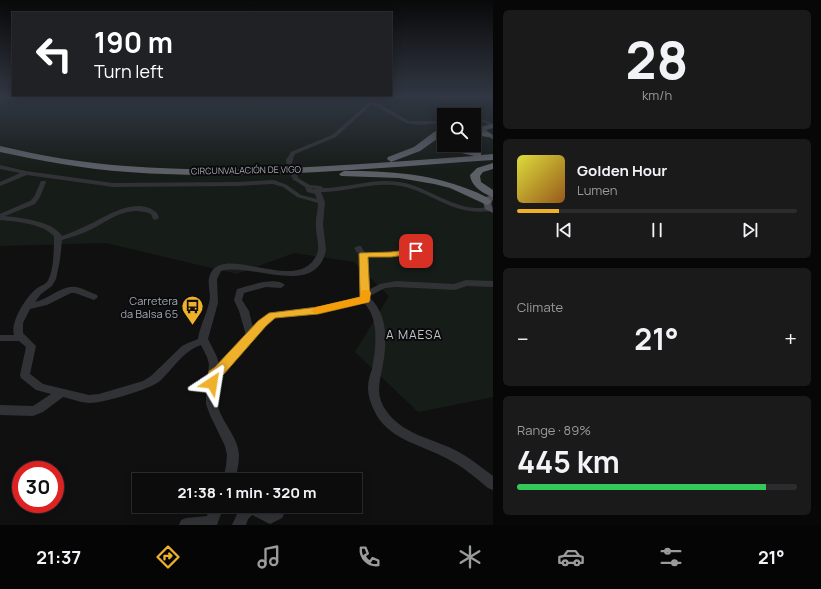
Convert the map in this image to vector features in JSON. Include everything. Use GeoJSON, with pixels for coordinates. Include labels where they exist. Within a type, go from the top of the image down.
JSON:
{"type":"FeatureCollection","features":[{"type":"Feature","properties":{"kind":"highway"},"geometry":{"type":"LineString","coordinates":[[481,127],[485,127]]}},
{"type":"Feature","properties":{"kind":"highway"},"geometry":{"type":"LineString","coordinates":[[347,166],[391,159],[410,153],[437,134]]}},
{"type":"Feature","properties":{"kind":"highway"},"geometry":{"type":"LineString","coordinates":[[481,134],[491,136]]}},
{"type":"Feature","properties":{"kind":"highway","name":"CIRCUNVALACIÓN DE VIGO"},"geometry":{"type":"LineString","coordinates":[[0,149],[60,161],[163,171],[247,172],[493,156]]}},
{"type":"Feature","properties":{"kind":"highway"},"geometry":{"type":"LineString","coordinates":[[465,152],[493,156]]}},
{"type":"Feature","properties":{"kind":"highway","name":"CIRCUNVALACIÓN DE VIGO"},"geometry":{"type":"LineString","coordinates":[[0,155],[45,164],[112,172],[191,177],[259,176],[493,162]]}},
{"type":"Feature","properties":{"kind":"highway"},"geometry":{"type":"LineString","coordinates":[[493,166],[480,170],[475,175],[474,179],[479,185],[493,194]]}},
{"type":"Feature","properties":{"kind":"highway"},"geometry":{"type":"LineString","coordinates":[[259,176],[276,178],[374,174],[405,176],[443,183],[465,191],[491,205]]}},
{"type":"Feature","properties":{"kind":"main road"},"geometry":{"type":"LineString","coordinates":[[491,136],[482,130],[485,127],[493,126]]}},
{"type":"Feature","properties":{"kind":"street"},"geometry":{"type":"LineString","coordinates":[[289,166],[289,160],[293,153],[334,136],[348,122]]}},
{"type":"Feature","properties":{"kind":"street"},"geometry":{"type":"LineString","coordinates":[[407,122],[437,122]]}},
{"type":"Feature","properties":{"kind":"street"},"geometry":{"type":"LineString","coordinates":[[0,167],[26,173],[113,185],[230,185],[274,182],[285,186],[299,196],[320,195],[338,190],[380,183],[400,184],[417,188],[461,208],[476,211],[491,205]]}},
{"type":"Feature","properties":{"kind":"street"},"geometry":{"type":"LineString","coordinates":[[0,184],[26,173]]}},
{"type":"Feature","properties":{"kind":"street"},"geometry":{"type":"LineString","coordinates":[[231,473],[233,448],[212,404],[211,395],[214,374],[213,359],[203,336],[214,304],[213,276],[215,272],[221,268],[231,266],[270,272],[298,273],[313,267],[319,260],[322,248],[319,227],[320,195],[317,187],[309,187],[296,179]]}},
{"type":"Feature","properties":{"kind":"street"},"geometry":{"type":"LineString","coordinates":[[0,218],[9,210],[30,204],[37,198],[44,182]]}},
{"type":"Feature","properties":{"kind":"street"},"geometry":{"type":"LineString","coordinates":[[58,239],[89,228],[118,212],[125,210],[142,208],[154,213],[155,218]]}},
{"type":"Feature","properties":{"kind":"street"},"geometry":{"type":"LineString","coordinates":[[0,218],[14,219],[39,225],[56,233],[58,239],[54,276],[50,283],[37,293],[20,318],[17,326],[18,333],[21,338],[31,346],[25,375],[40,387],[61,393],[94,399],[146,384],[162,373],[166,366],[185,349],[191,345],[204,341]]}},
{"type":"Feature","properties":{"kind":"street"},"geometry":{"type":"LineString","coordinates":[[416,251],[391,254],[361,251],[366,297],[378,318],[380,333],[377,368],[373,385],[377,402],[382,413],[391,424],[403,434],[451,454],[493,484]]}},
{"type":"Feature","properties":{"kind":"street"},"geometry":{"type":"LineString","coordinates":[[251,336],[244,311],[238,300],[239,293],[265,284],[272,283],[281,285]]}},
{"type":"Feature","properties":{"kind":"street"},"geometry":{"type":"LineString","coordinates":[[214,374],[220,370],[272,315],[318,310],[366,297],[383,286],[396,284],[456,287],[466,283],[493,284]]}},
{"type":"Feature","properties":{"kind":"street"},"geometry":{"type":"LineString","coordinates":[[28,306],[44,303],[70,290],[76,290],[94,297]]}},
{"type":"Feature","properties":{"kind":"street"},"geometry":{"type":"LineString","coordinates":[[0,338],[21,338]]}},
{"type":"Feature","properties":{"kind":"street"},"geometry":{"type":"LineString","coordinates":[[0,410],[33,411],[39,409],[61,393]]}},
{"type":"Feature","properties":{"kind":"street"},"geometry":{"type":"LineString","coordinates":[[186,525],[210,524],[214,513]]}},
{"type":"Feature","properties":{"kind":"street"},"geometry":{"type":"LineString","coordinates":[[239,525],[245,513]]}},
{"type":"Feature","properties":{"kind":"street"},"geometry":{"type":"LineString","coordinates":[[262,513],[270,517],[278,513]]}},
{"type":"Feature","properties":{"kind":"shaded area"},"geometry":{"type":"Polygon","coordinates":[[[0,122],[437,122],[437,152],[481,152],[481,122],[493,122],[493,397],[418,412],[355,352],[389,296],[354,262],[294,253],[237,274],[106,243],[0,246],[0,122]]]}},
{"type":"Feature","properties":{"kind":"tunnel"},"geometry":{"type":"LineString","coordinates":[[289,166],[296,179]]}},
{"type":"Feature","properties":{"kind":"slow traffic"},"geometry":{"type":"LineString","coordinates":[[316,311],[365,299],[366,293]]}},
{"type":"Feature","properties":{"kind":"place","name":"Carretera da Balsa 65"},"geometry":{"type":"Point","coordinates":[193,326]}},
{"type":"Feature","properties":{"kind":"district","name":"A MAESA"},"geometry":{"type":"Point","coordinates":[414,334]}},
{"type":"Feature","properties":{"kind":"route"},"geometry":{"type":"LineString","coordinates":[[212,383],[214,374],[220,370],[272,315],[331,308],[365,299],[363,254],[384,255],[416,251]]}}]}
